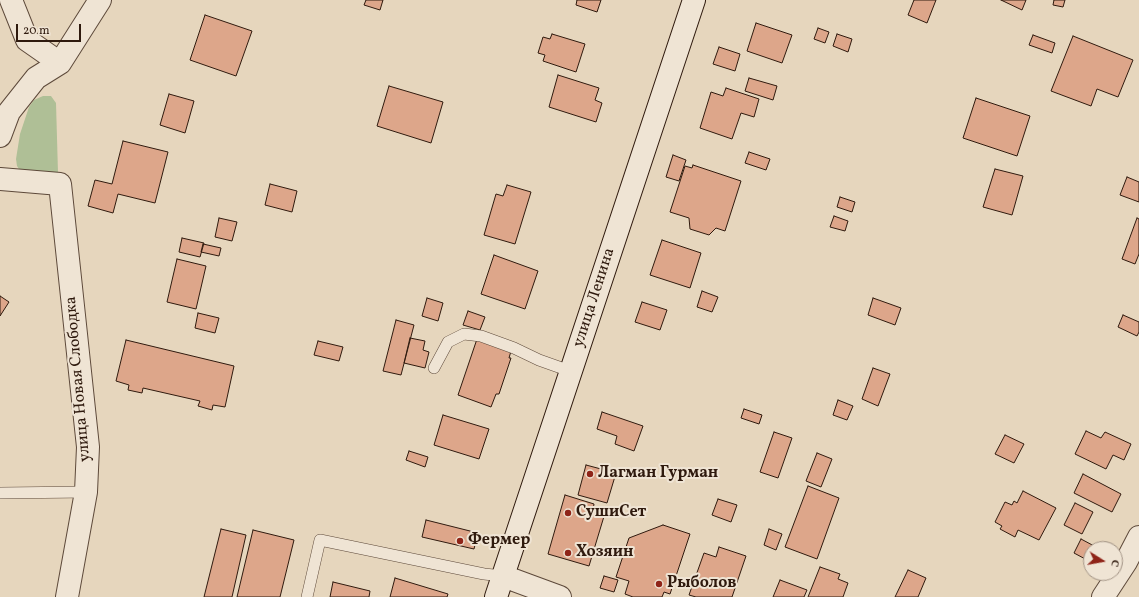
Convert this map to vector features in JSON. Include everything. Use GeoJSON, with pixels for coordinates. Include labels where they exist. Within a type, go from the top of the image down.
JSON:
{"type":"FeatureCollection","features":[{"type":"Feature","properties":{"kind":"street"},"geometry":{"type":"LineString","coordinates":[[11,0],[27,40],[60,63]]}},
{"type":"Feature","properties":{"kind":"street"},"geometry":{"type":"LineString","coordinates":[[0,136],[9,112],[36,78],[60,63],[100,0]]}},
{"type":"Feature","properties":{"kind":"street","name":"улица Ленина"},"geometry":{"type":"LineString","coordinates":[[496,597],[694,0]]}},
{"type":"Feature","properties":{"kind":"street","name":"улица Новая Слободка"},"geometry":{"type":"LineString","coordinates":[[0,179],[60,184],[88,448],[86,492],[67,597]]}},
{"type":"Feature","properties":{"kind":"street"},"geometry":{"type":"LineString","coordinates":[[1103,597],[1126,562],[1139,537]]}},
{"type":"Feature","properties":{"kind":"street"},"geometry":{"type":"LineString","coordinates":[[503,576],[560,597]]}},
{"type":"Feature","properties":{"kind":"lane"},"geometry":{"type":"LineString","coordinates":[[434,368],[448,342],[464,334],[481,336],[570,371]]}},
{"type":"Feature","properties":{"kind":"lane"},"geometry":{"type":"LineString","coordinates":[[0,493],[86,492]]}},
{"type":"Feature","properties":{"kind":"lane"},"geometry":{"type":"LineString","coordinates":[[307,597],[320,540],[484,574],[503,576]]}},
{"type":"Feature","properties":{"kind":"green space"},"geometry":{"type":"Polygon","coordinates":[[[43,96],[51,96],[56,103],[58,173],[21,172],[17,166],[16,159],[20,134],[29,107],[34,100],[43,96]]]}},
{"type":"Feature","properties":{"kind":"building"},"geometry":{"type":"Polygon","coordinates":[[[366,0],[383,0],[380,10],[364,5],[366,0]]]}},
{"type":"Feature","properties":{"kind":"building"},"geometry":{"type":"Polygon","coordinates":[[[577,0],[601,0],[597,12],[576,5],[577,0]]]}},
{"type":"Feature","properties":{"kind":"building"},"geometry":{"type":"Polygon","coordinates":[[[914,0],[936,0],[927,23],[908,15],[914,0]]]}},
{"type":"Feature","properties":{"kind":"building"},"geometry":{"type":"Polygon","coordinates":[[[1001,0],[1026,0],[1022,10],[1001,0]]]}},
{"type":"Feature","properties":{"kind":"building"},"geometry":{"type":"Polygon","coordinates":[[[1054,0],[1065,0],[1063,7],[1053,5],[1054,0]]]}},
{"type":"Feature","properties":{"kind":"building"},"geometry":{"type":"Polygon","coordinates":[[[205,15],[252,31],[236,76],[190,60],[205,15]]]}},
{"type":"Feature","properties":{"kind":"building"},"geometry":{"type":"Polygon","coordinates":[[[756,23],[792,35],[782,63],[747,51],[756,23]]]}},
{"type":"Feature","properties":{"kind":"building"},"geometry":{"type":"Polygon","coordinates":[[[818,28],[829,32],[825,43],[814,39],[818,28]]]}},
{"type":"Feature","properties":{"kind":"building"},"geometry":{"type":"Polygon","coordinates":[[[552,34],[585,44],[576,72],[543,61],[545,55],[538,53],[543,37],[550,39],[552,34]]]}},
{"type":"Feature","properties":{"kind":"building"},"geometry":{"type":"Polygon","coordinates":[[[837,34],[852,39],[848,52],[833,46],[837,34]]]}},
{"type":"Feature","properties":{"kind":"building"},"geometry":{"type":"Polygon","coordinates":[[[1033,35],[1055,43],[1052,53],[1029,45],[1033,35]]]}},
{"type":"Feature","properties":{"kind":"building"},"geometry":{"type":"Polygon","coordinates":[[[1073,36],[1133,60],[1118,97],[1097,89],[1091,106],[1051,91],[1073,36]]]}},
{"type":"Feature","properties":{"kind":"building"},"geometry":{"type":"Polygon","coordinates":[[[719,47],[740,54],[735,71],[713,64],[719,47]]]}},
{"type":"Feature","properties":{"kind":"building"},"geometry":{"type":"Polygon","coordinates":[[[558,75],[599,88],[595,100],[602,103],[596,122],[549,107],[558,75]]]}},
{"type":"Feature","properties":{"kind":"building"},"geometry":{"type":"Polygon","coordinates":[[[749,78],[777,86],[773,100],[745,91],[749,78]]]}},
{"type":"Feature","properties":{"kind":"building"},"geometry":{"type":"Polygon","coordinates":[[[389,86],[443,102],[431,143],[377,126],[389,86]]]}},
{"type":"Feature","properties":{"kind":"building"},"geometry":{"type":"Polygon","coordinates":[[[726,88],[759,99],[754,117],[741,113],[732,139],[700,128],[711,92],[723,96],[726,88]]]}},
{"type":"Feature","properties":{"kind":"building"},"geometry":{"type":"Polygon","coordinates":[[[169,94],[194,101],[185,133],[160,125],[169,94]]]}},
{"type":"Feature","properties":{"kind":"building"},"geometry":{"type":"Polygon","coordinates":[[[976,98],[1030,116],[1017,156],[963,138],[976,98]]]}},
{"type":"Feature","properties":{"kind":"building"},"geometry":{"type":"Polygon","coordinates":[[[123,141],[168,152],[155,203],[118,194],[113,213],[88,206],[95,180],[112,184],[123,141]]]}},
{"type":"Feature","properties":{"kind":"building"},"geometry":{"type":"Polygon","coordinates":[[[749,152],[770,159],[766,170],[745,163],[749,152]]]}},
{"type":"Feature","properties":{"kind":"building"},"geometry":{"type":"Polygon","coordinates":[[[673,155],[686,160],[679,181],[666,177],[673,155]]]}},
{"type":"Feature","properties":{"kind":"building"},"geometry":{"type":"Polygon","coordinates":[[[693,165],[741,181],[725,231],[716,228],[709,235],[690,229],[689,218],[670,212],[685,166],[692,168],[693,165]]]}},
{"type":"Feature","properties":{"kind":"building"},"geometry":{"type":"Polygon","coordinates":[[[995,169],[1023,176],[1012,215],[983,207],[995,169]]]}},
{"type":"Feature","properties":{"kind":"building"},"geometry":{"type":"Polygon","coordinates":[[[1127,177],[1139,182],[1139,202],[1120,195],[1127,177]]]}},
{"type":"Feature","properties":{"kind":"building"},"geometry":{"type":"Polygon","coordinates":[[[270,184],[297,191],[292,212],[265,205],[270,184]]]}},
{"type":"Feature","properties":{"kind":"building"},"geometry":{"type":"Polygon","coordinates":[[[507,185],[531,192],[515,244],[484,235],[496,194],[503,196],[507,185]]]}},
{"type":"Feature","properties":{"kind":"building"},"geometry":{"type":"Polygon","coordinates":[[[840,197],[855,202],[852,212],[837,207],[840,197]]]}},
{"type":"Feature","properties":{"kind":"building"},"geometry":{"type":"Polygon","coordinates":[[[834,216],[848,221],[845,231],[830,227],[834,216]]]}},
{"type":"Feature","properties":{"kind":"building"},"geometry":{"type":"Polygon","coordinates":[[[219,218],[237,222],[232,241],[215,237],[219,218]]]}},
{"type":"Feature","properties":{"kind":"building"},"geometry":{"type":"Polygon","coordinates":[[[1137,218],[1139,219],[1139,254],[1135,264],[1122,259],[1137,218]]]}},
{"type":"Feature","properties":{"kind":"building"},"geometry":{"type":"Polygon","coordinates":[[[182,238],[204,243],[200,257],[179,252],[182,238]]]}},
{"type":"Feature","properties":{"kind":"building"},"geometry":{"type":"Polygon","coordinates":[[[662,240],[701,253],[690,288],[650,275],[662,240]]]}},
{"type":"Feature","properties":{"kind":"building"},"geometry":{"type":"Polygon","coordinates":[[[203,244],[221,248],[219,256],[201,252],[203,244]]]}},
{"type":"Feature","properties":{"kind":"building"},"geometry":{"type":"Polygon","coordinates":[[[494,255],[538,271],[525,309],[481,294],[494,255]]]}},
{"type":"Feature","properties":{"kind":"building"},"geometry":{"type":"Polygon","coordinates":[[[177,259],[206,266],[196,309],[167,302],[177,259]]]}},
{"type":"Feature","properties":{"kind":"building"},"geometry":{"type":"Polygon","coordinates":[[[702,291],[718,297],[712,312],[697,307],[702,291]]]}},
{"type":"Feature","properties":{"kind":"building"},"geometry":{"type":"Polygon","coordinates":[[[0,296],[9,302],[0,316],[0,296]]]}},
{"type":"Feature","properties":{"kind":"building"},"geometry":{"type":"Polygon","coordinates":[[[427,298],[443,303],[438,321],[422,316],[427,298]]]}},
{"type":"Feature","properties":{"kind":"building"},"geometry":{"type":"Polygon","coordinates":[[[873,298],[901,308],[895,325],[868,315],[873,298]]]}},
{"type":"Feature","properties":{"kind":"building"},"geometry":{"type":"Polygon","coordinates":[[[642,302],[667,310],[660,330],[635,322],[642,302]]]}},
{"type":"Feature","properties":{"kind":"building"},"geometry":{"type":"Polygon","coordinates":[[[468,311],[485,317],[480,330],[463,325],[468,311]]]}},
{"type":"Feature","properties":{"kind":"building"},"geometry":{"type":"Polygon","coordinates":[[[198,313],[219,318],[215,333],[195,328],[198,313]]]}},
{"type":"Feature","properties":{"kind":"building"},"geometry":{"type":"Polygon","coordinates":[[[1123,315],[1139,322],[1139,332],[1137,336],[1118,327],[1123,315]]]}},
{"type":"Feature","properties":{"kind":"building"},"geometry":{"type":"Polygon","coordinates":[[[396,320],[414,325],[401,375],[383,371],[396,320]]]}},
{"type":"Feature","properties":{"kind":"building"},"geometry":{"type":"Polygon","coordinates":[[[410,338],[425,341],[423,350],[429,352],[425,368],[404,363],[410,338]]]}},
{"type":"Feature","properties":{"kind":"building"},"geometry":{"type":"Polygon","coordinates":[[[477,339],[511,351],[509,358],[511,358],[499,394],[496,394],[491,407],[458,395],[477,339]]]}},
{"type":"Feature","properties":{"kind":"building"},"geometry":{"type":"Polygon","coordinates":[[[126,340],[234,366],[225,407],[213,405],[212,410],[198,406],[200,401],[143,388],[142,393],[128,390],[129,385],[116,381],[126,340]]]}},
{"type":"Feature","properties":{"kind":"building"},"geometry":{"type":"Polygon","coordinates":[[[318,341],[343,347],[339,361],[314,355],[318,341]]]}},
{"type":"Feature","properties":{"kind":"building"},"geometry":{"type":"Polygon","coordinates":[[[873,368],[890,374],[878,406],[862,399],[873,368]]]}},
{"type":"Feature","properties":{"kind":"building"},"geometry":{"type":"Polygon","coordinates":[[[838,400],[853,406],[847,420],[833,415],[838,400]]]}},
{"type":"Feature","properties":{"kind":"building"},"geometry":{"type":"Polygon","coordinates":[[[744,409],[762,415],[759,424],[741,418],[744,409]]]}},
{"type":"Feature","properties":{"kind":"building"},"geometry":{"type":"Polygon","coordinates":[[[602,412],[643,426],[634,451],[615,444],[617,436],[597,429],[602,412]]]}},
{"type":"Feature","properties":{"kind":"building"},"geometry":{"type":"Polygon","coordinates":[[[443,415],[489,429],[479,459],[434,445],[443,415]]]}},
{"type":"Feature","properties":{"kind":"building"},"geometry":{"type":"Polygon","coordinates":[[[1086,431],[1101,438],[1105,432],[1131,444],[1124,460],[1113,455],[1106,469],[1075,454],[1086,431]]]}},
{"type":"Feature","properties":{"kind":"building"},"geometry":{"type":"Polygon","coordinates":[[[774,432],[792,438],[778,478],[760,472],[774,432]]]}},
{"type":"Feature","properties":{"kind":"building"},"geometry":{"type":"Polygon","coordinates":[[[1005,435],[1024,444],[1014,463],[995,454],[1005,435]]]}},
{"type":"Feature","properties":{"kind":"building"},"geometry":{"type":"Polygon","coordinates":[[[409,451],[428,457],[425,467],[406,460],[409,451]]]}},
{"type":"Feature","properties":{"kind":"building"},"geometry":{"type":"Polygon","coordinates":[[[817,453],[832,459],[821,487],[806,481],[817,453]]]}},
{"type":"Feature","properties":{"kind":"building"},"geometry":{"type":"Polygon","coordinates":[[[586,465],[616,473],[607,503],[578,495],[586,465]]]}},
{"type":"Feature","properties":{"kind":"building"},"geometry":{"type":"Polygon","coordinates":[[[1083,474],[1121,494],[1112,512],[1074,493],[1083,474]]]}},
{"type":"Feature","properties":{"kind":"building"},"geometry":{"type":"Polygon","coordinates":[[[808,486],[839,498],[817,559],[785,547],[808,486]]]}},
{"type":"Feature","properties":{"kind":"building"},"geometry":{"type":"Polygon","coordinates":[[[1023,491],[1056,508],[1039,540],[1018,530],[1015,537],[1000,529],[1002,526],[995,522],[1005,502],[1012,505],[1014,501],[1017,503],[1023,491]]]}},
{"type":"Feature","properties":{"kind":"building"},"geometry":{"type":"Polygon","coordinates":[[[565,495],[594,504],[593,510],[605,513],[589,566],[548,554],[565,495]]]}},
{"type":"Feature","properties":{"kind":"building"},"geometry":{"type":"Polygon","coordinates":[[[718,499],[737,505],[731,522],[712,515],[718,499]]]}},
{"type":"Feature","properties":{"kind":"building"},"geometry":{"type":"Polygon","coordinates":[[[1075,503],[1093,512],[1082,534],[1064,525],[1075,503]]]}},
{"type":"Feature","properties":{"kind":"building"},"geometry":{"type":"Polygon","coordinates":[[[426,520],[478,533],[474,549],[422,537],[426,520]]]}},
{"type":"Feature","properties":{"kind":"building"},"geometry":{"type":"Polygon","coordinates":[[[663,525],[690,534],[670,594],[664,592],[662,597],[633,597],[625,594],[629,581],[616,577],[629,538],[663,525]]]}},
{"type":"Feature","properties":{"kind":"building"},"geometry":{"type":"Polygon","coordinates":[[[221,529],[246,535],[232,597],[204,597],[221,529]]]}},
{"type":"Feature","properties":{"kind":"building"},"geometry":{"type":"Polygon","coordinates":[[[769,529],[782,534],[776,550],[764,545],[769,529]]]}},
{"type":"Feature","properties":{"kind":"building"},"geometry":{"type":"Polygon","coordinates":[[[253,530],[294,540],[280,597],[237,597],[253,530]]]}},
{"type":"Feature","properties":{"kind":"building"},"geometry":{"type":"Polygon","coordinates":[[[1081,539],[1085,541],[1083,541],[1083,558],[1074,553],[1081,539]]]}},
{"type":"Feature","properties":{"kind":"building"},"geometry":{"type":"Polygon","coordinates":[[[719,547],[746,556],[732,597],[696,597],[689,595],[704,553],[716,557],[719,547]]]}},
{"type":"Feature","properties":{"kind":"building"},"geometry":{"type":"Polygon","coordinates":[[[820,567],[840,574],[838,579],[848,583],[843,597],[808,597],[820,567]]]}},
{"type":"Feature","properties":{"kind":"building"},"geometry":{"type":"Polygon","coordinates":[[[908,570],[926,578],[918,597],[895,597],[908,570]]]}},
{"type":"Feature","properties":{"kind":"building"},"geometry":{"type":"Polygon","coordinates":[[[604,576],[618,580],[614,592],[600,588],[604,576]]]}},
{"type":"Feature","properties":{"kind":"building"},"geometry":{"type":"Polygon","coordinates":[[[395,578],[448,594],[447,597],[390,597],[395,578]]]}},
{"type":"Feature","properties":{"kind":"building"},"geometry":{"type":"Polygon","coordinates":[[[780,580],[807,590],[804,597],[773,597],[780,580]]]}},
{"type":"Feature","properties":{"kind":"building"},"geometry":{"type":"Polygon","coordinates":[[[333,582],[370,591],[369,597],[330,597],[333,582]]]}},
{"type":"Feature","properties":{"kind":"place","name":"Лагман Гурман"},"geometry":{"type":"Point","coordinates":[590,474]}},
{"type":"Feature","properties":{"kind":"place","name":"СушиСет"},"geometry":{"type":"Point","coordinates":[568,513]}},
{"type":"Feature","properties":{"kind":"place","name":"Фермер"},"geometry":{"type":"Point","coordinates":[460,541]}},
{"type":"Feature","properties":{"kind":"place","name":"Хозяин"},"geometry":{"type":"Point","coordinates":[568,553]}},
{"type":"Feature","properties":{"kind":"place","name":"Рыболов"},"geometry":{"type":"Point","coordinates":[659,584]}}]}
